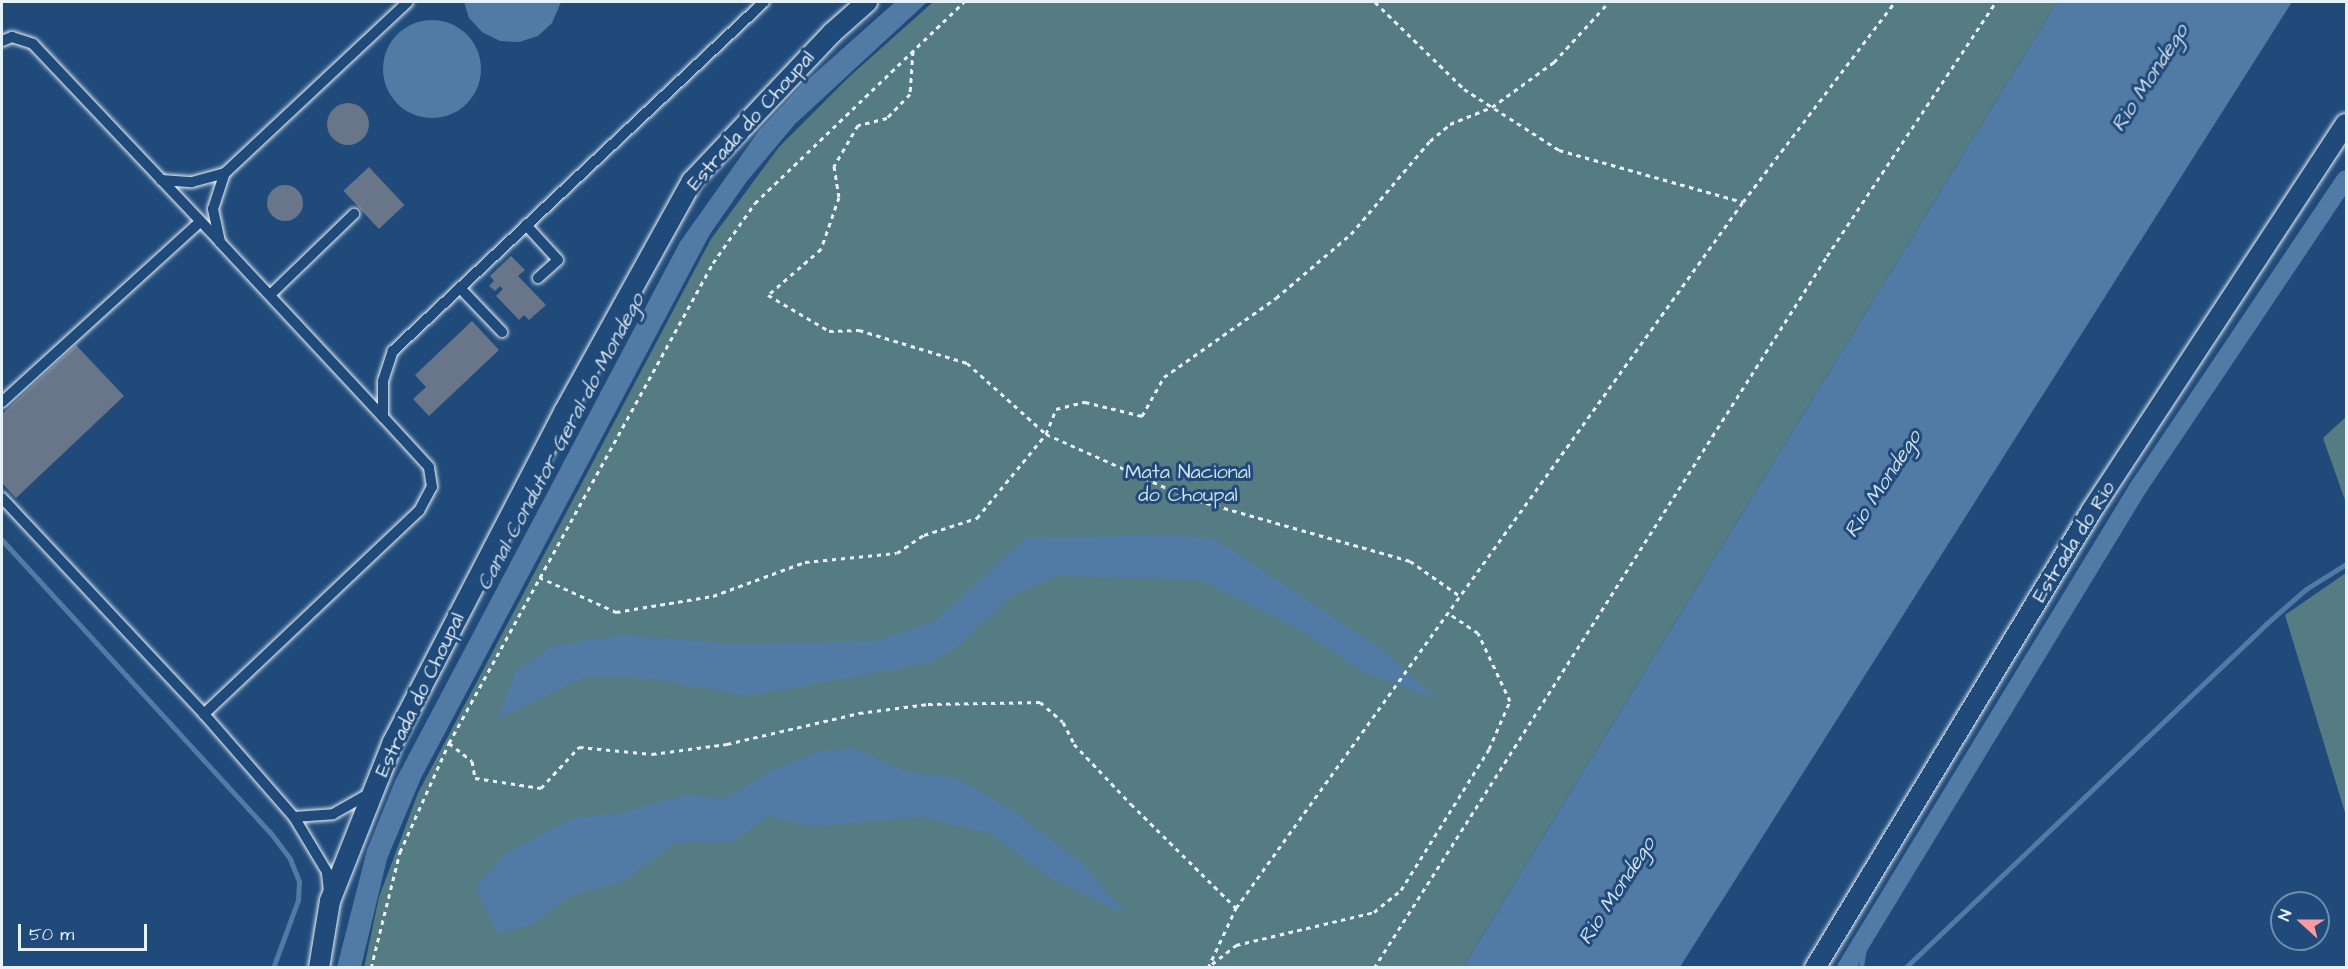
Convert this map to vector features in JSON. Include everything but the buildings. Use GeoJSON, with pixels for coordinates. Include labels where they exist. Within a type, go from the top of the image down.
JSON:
{"type":"FeatureCollection","features":[{"type":"Feature","properties":{"kind":"street","name":"Estrada do Choupal"},"geometry":{"type":"LineString","coordinates":[[319,968],[330,901],[393,742],[564,412],[692,181],[832,33],[867,2]]}},
{"type":"Feature","properties":{"kind":"street","name":"Estrada do Rio"},"geometry":{"type":"LineString","coordinates":[[1815,968],[2092,510],[2346,124]]}},
{"type":"Feature","properties":{"kind":"lane"},"geometry":{"type":"LineString","coordinates":[[161,180],[192,182],[225,173],[408,2]]}},
{"type":"Feature","properties":{"kind":"lane"},"geometry":{"type":"LineString","coordinates":[[383,417],[383,381],[393,351],[764,2]]}},
{"type":"Feature","properties":{"kind":"lane"},"geometry":{"type":"LineString","coordinates":[[2,41],[12,37],[33,44],[429,467],[432,487],[419,511],[204,714]]}},
{"type":"Feature","properties":{"kind":"lane"},"geometry":{"type":"LineString","coordinates":[[220,242],[213,209],[225,173]]}},
{"type":"Feature","properties":{"kind":"lane"},"geometry":{"type":"LineString","coordinates":[[270,295],[354,214]]}},
{"type":"Feature","properties":{"kind":"lane"},"geometry":{"type":"LineString","coordinates":[[2,402],[199,223]]}},
{"type":"Feature","properties":{"kind":"lane"},"geometry":{"type":"LineString","coordinates":[[526,225],[558,260],[538,278]]}},
{"type":"Feature","properties":{"kind":"lane"},"geometry":{"type":"LineString","coordinates":[[460,288],[502,332]]}},
{"type":"Feature","properties":{"kind":"lane"},"geometry":{"type":"LineString","coordinates":[[2,498],[204,714],[294,817],[327,872],[330,901]]}},
{"type":"Feature","properties":{"kind":"lane"},"geometry":{"type":"LineString","coordinates":[[294,817],[333,814],[372,792]]}},
{"type":"Feature","properties":{"kind":"path"},"geometry":{"type":"LineString","coordinates":[[371,968],[400,852],[449,743],[712,263],[755,203],[964,2]]}},
{"type":"Feature","properties":{"kind":"path"},"geometry":{"type":"LineString","coordinates":[[1376,2],[1464,89],[1559,150],[1743,202]]}},
{"type":"Feature","properties":{"kind":"path"},"geometry":{"type":"LineString","coordinates":[[539,577],[616,612],[713,596],[805,562],[897,554],[924,535],[977,518],[1046,434],[1056,409],[1068,404],[1085,402],[1142,416],[1164,377],[1276,298],[1351,234],[1430,141],[1450,124],[1492,107],[1554,62],[1609,2]]}},
{"type":"Feature","properties":{"kind":"path"},"geometry":{"type":"LineString","coordinates":[[1210,966],[1236,908],[1743,202],[1895,2]]}},
{"type":"Feature","properties":{"kind":"path"},"geometry":{"type":"LineString","coordinates":[[1374,968],[1821,266],[1996,2]]}},
{"type":"Feature","properties":{"kind":"path"},"geometry":{"type":"LineString","coordinates":[[913,51],[910,94],[887,118],[858,125],[834,166],[839,197],[820,249],[768,295],[829,331],[859,330],[967,363],[1046,434],[1189,498],[1410,561],[1460,596]]}},
{"type":"Feature","properties":{"kind":"path"},"geometry":{"type":"LineString","coordinates":[[1210,966],[1236,945],[1374,912],[1401,890],[1489,748],[1510,701],[1478,633],[1448,613]]}},
{"type":"Feature","properties":{"kind":"path"},"geometry":{"type":"LineString","coordinates":[[449,743],[472,761],[475,778],[541,788],[579,747],[652,754],[727,744],[860,713],[928,704],[1040,702],[1063,722],[1074,744],[1131,804],[1236,908]]}},
{"type":"Feature","properties":{"kind":"green space","name":"Mata Nacional do Choupal"},"geometry":{"type":"Polygon","coordinates":[[[933,2],[2057,2],[1463,967],[364,968],[379,897],[418,793],[711,239],[779,147],[849,77],[933,2]]]}},
{"type":"Feature","properties":{"kind":"green space"},"geometry":{"type":"Polygon","coordinates":[[[2346,417],[2346,503],[2323,438],[2346,417]]]}},
{"type":"Feature","properties":{"kind":"green space"},"geometry":{"type":"Polygon","coordinates":[[[2346,573],[2346,816],[2285,615],[2346,573]]]}},
{"type":"Feature","properties":{"kind":"water"},"geometry":{"type":"Polygon","coordinates":[[[464,2],[561,2],[552,23],[538,36],[519,42],[500,41],[482,32],[469,18],[464,2]]]}},
{"type":"Feature","properties":{"kind":"water","name":"Canal Condutor Geral do Mondego"},"geometry":{"type":"Polygon","coordinates":[[[895,2],[927,2],[795,124],[747,181],[710,234],[421,778],[387,859],[361,967],[337,967],[367,850],[395,781],[680,242],[758,132],[803,84],[895,2]]]}},
{"type":"Feature","properties":{"kind":"water","name":"Rio Mondego"},"geometry":{"type":"Polygon","coordinates":[[[2057,2],[2292,2],[1680,967],[1463,967],[2057,2]]]}},
{"type":"Feature","properties":{"kind":"water"},"geometry":{"type":"Polygon","coordinates":[[[432,20],[451,24],[467,34],[477,50],[481,69],[477,88],[467,104],[451,114],[432,118],[413,114],[397,104],[387,88],[383,69],[387,50],[397,34],[413,24],[432,20]]]}},
{"type":"Feature","properties":{"kind":"water"},"geometry":{"type":"Polygon","coordinates":[[[1184,535],[1216,540],[1382,649],[1439,700],[1365,673],[1297,628],[1201,580],[1057,576],[1013,595],[960,645],[930,663],[748,696],[646,678],[584,677],[497,720],[515,672],[552,646],[622,635],[735,644],[876,641],[935,621],[1025,538],[1184,535]]]}},
{"type":"Feature","properties":{"kind":"water"},"geometry":{"type":"Polygon","coordinates":[[[854,748],[904,771],[958,779],[1012,810],[1080,861],[1127,915],[1048,877],[990,833],[919,817],[809,827],[769,816],[731,843],[677,842],[624,881],[570,896],[531,925],[497,933],[475,888],[505,854],[571,819],[621,813],[686,795],[726,798],[771,771],[818,752],[854,748]]]}},
{"type":"Feature","properties":{"kind":"waterway"},"geometry":{"type":"LineString","coordinates":[[1846,968],[2138,488],[2346,179]]}},
{"type":"Feature","properties":{"kind":"waterway"},"geometry":{"type":"LineString","coordinates":[[2,540],[270,832],[290,859],[299,881],[298,900],[273,968]]}},
{"type":"Feature","properties":{"kind":"waterway"},"geometry":{"type":"LineString","coordinates":[[1905,968],[2266,624],[2306,589],[2346,564]]}},
{"type":"Feature","properties":{"kind":"waterway"},"geometry":{"type":"LineString","coordinates":[[1861,968],[1866,934]]}}]}
